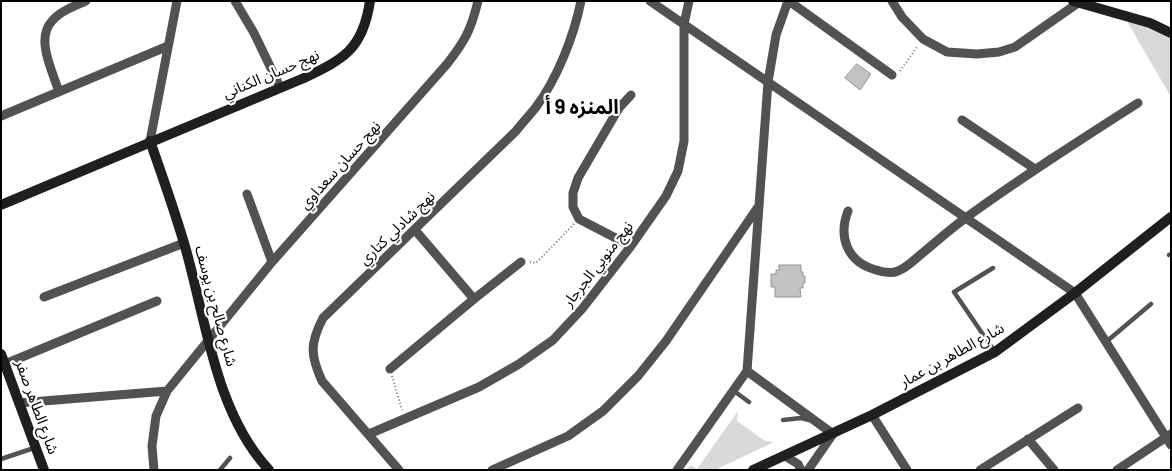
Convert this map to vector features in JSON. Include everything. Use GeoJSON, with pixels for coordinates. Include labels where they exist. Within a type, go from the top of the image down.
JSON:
{"type":"FeatureCollection","features":[{"type":"Feature","properties":{"kind":"street"},"geometry":{"type":"LineString","coordinates":[[59,92],[44,39],[47,27],[52,19],[86,1]]}},
{"type":"Feature","properties":{"kind":"street"},"geometry":{"type":"LineString","coordinates":[[150,142],[177,1]]}},
{"type":"Feature","properties":{"kind":"street"},"geometry":{"type":"LineString","coordinates":[[235,1],[242,10],[280,87]]}},
{"type":"Feature","properties":{"kind":"street","name":"نهج حسان الكناني"},"geometry":{"type":"LineString","coordinates":[[1,205],[319,71],[347,55],[360,38],[370,1]]}},
{"type":"Feature","properties":{"kind":"street","name":"نهج حسان سعداوي"},"geometry":{"type":"LineString","coordinates":[[154,470],[152,446],[156,416],[167,390],[272,262],[459,49],[472,27],[478,1]]}},
{"type":"Feature","properties":{"kind":"street","name":"نهج شادلي كتاري"},"geometry":{"type":"LineString","coordinates":[[399,470],[322,381],[315,365],[312,347],[315,335],[323,318],[516,131],[536,107],[562,61],[572,36],[581,1]]}},
{"type":"Feature","properties":{"kind":"street"},"geometry":{"type":"LineString","coordinates":[[650,1],[1075,293],[1169,439],[1117,470]]}},
{"type":"Feature","properties":{"kind":"street","name":"نهج منوبي الجرجار"},"geometry":{"type":"LineString","coordinates":[[369,434],[479,387],[519,364],[553,340],[582,309],[631,246],[666,196],[678,170],[684,141],[684,24],[689,1]]}},
{"type":"Feature","properties":{"kind":"street"},"geometry":{"type":"LineString","coordinates":[[677,470],[748,371],[768,82],[776,35],[789,1],[892,75]]}},
{"type":"Feature","properties":{"kind":"street"},"geometry":{"type":"LineString","coordinates":[[892,1],[902,17],[923,38],[947,52],[977,54],[999,52],[1015,47],[1076,2],[1150,23],[1171,33]]}},
{"type":"Feature","properties":{"kind":"street"},"geometry":{"type":"LineString","coordinates":[[1,116],[168,46]]}},
{"type":"Feature","properties":{"kind":"street"},"geometry":{"type":"LineString","coordinates":[[631,94],[619,108],[578,178],[573,193],[573,207],[579,219],[631,246]]}},
{"type":"Feature","properties":{"kind":"street"},"geometry":{"type":"LineString","coordinates":[[848,211],[843,223],[844,238],[849,252],[858,262],[870,269],[884,273],[897,272],[965,219],[1035,169],[1138,103]]}},
{"type":"Feature","properties":{"kind":"street"},"geometry":{"type":"LineString","coordinates":[[962,120],[1035,169]]}},
{"type":"Feature","properties":{"kind":"street","name":"شارع صالح بن يوسف"},"geometry":{"type":"LineString","coordinates":[[150,142],[184,243],[222,390],[232,415],[268,470]]}},
{"type":"Feature","properties":{"kind":"street"},"geometry":{"type":"LineString","coordinates":[[247,194],[272,262]]}},
{"type":"Feature","properties":{"kind":"street"},"geometry":{"type":"LineString","coordinates":[[492,470],[568,436],[603,411],[638,376],[666,341],[759,206]]}},
{"type":"Feature","properties":{"kind":"street","name":"شارع الطاهر بن عمار"},"geometry":{"type":"LineString","coordinates":[[752,470],[872,416],[995,352],[1075,293],[1171,217]]}},
{"type":"Feature","properties":{"kind":"street"},"geometry":{"type":"LineString","coordinates":[[415,230],[474,298]]}},
{"type":"Feature","properties":{"kind":"street"},"geometry":{"type":"LineString","coordinates":[[44,297],[184,243]]}},
{"type":"Feature","properties":{"kind":"street"},"geometry":{"type":"LineString","coordinates":[[390,369],[474,298],[521,262]]}},
{"type":"Feature","properties":{"kind":"street"},"geometry":{"type":"LineString","coordinates":[[3,359],[157,301]]}},
{"type":"Feature","properties":{"kind":"street","name":"شارع الطاهر صفر"},"geometry":{"type":"LineString","coordinates":[[3,359],[44,470]]}},
{"type":"Feature","properties":{"kind":"street"},"geometry":{"type":"LineString","coordinates":[[748,371],[832,434],[808,470]]}},
{"type":"Feature","properties":{"kind":"street"},"geometry":{"type":"LineString","coordinates":[[20,403],[167,390]]}},
{"type":"Feature","properties":{"kind":"street"},"geometry":{"type":"LineString","coordinates":[[980,470],[1078,408]]}},
{"type":"Feature","properties":{"kind":"street"},"geometry":{"type":"LineString","coordinates":[[872,416],[907,470]]}},
{"type":"Feature","properties":{"kind":"street"},"geometry":{"type":"LineString","coordinates":[[1028,439],[1054,470]]}},
{"type":"Feature","properties":{"kind":"street"},"geometry":{"type":"LineString","coordinates":[[785,456],[798,464],[801,470]]}},
{"type":"Feature","properties":{"kind":"lane"},"geometry":{"type":"LineString","coordinates":[[993,268],[954,292],[995,352]]}},
{"type":"Feature","properties":{"kind":"lane"},"geometry":{"type":"LineString","coordinates":[[1106,342],[1152,304]]}},
{"type":"Feature","properties":{"kind":"lane"},"geometry":{"type":"LineString","coordinates":[[734,392],[749,402]]}},
{"type":"Feature","properties":{"kind":"lane"},"geometry":{"type":"LineString","coordinates":[[783,420],[801,418],[815,422]]}},
{"type":"Feature","properties":{"kind":"lane"},"geometry":{"type":"LineString","coordinates":[[1,459],[36,448]]}},
{"type":"Feature","properties":{"kind":"lane"},"geometry":{"type":"LineString","coordinates":[[220,470],[230,458]]}},
{"type":"Feature","properties":{"kind":"path"},"geometry":{"type":"LineString","coordinates":[[892,75],[901,71],[923,38]]}},
{"type":"Feature","properties":{"kind":"path"},"geometry":{"type":"LineString","coordinates":[[521,262],[536,263],[579,219]]}},
{"type":"Feature","properties":{"kind":"path"},"geometry":{"type":"LineString","coordinates":[[390,369],[404,420]]}},
{"type":"Feature","properties":{"kind":"shaded area"},"geometry":{"type":"Polygon","coordinates":[[[1125,18],[1148,25],[1171,39],[1171,97],[1125,18]]]}},
{"type":"Feature","properties":{"kind":"shaded area"},"geometry":{"type":"Polygon","coordinates":[[[738,411],[737,421],[765,441],[774,442],[715,470],[686,470],[690,465],[697,469],[738,411]]]}},
{"type":"Feature","properties":{"kind":"building"},"geometry":{"type":"Polygon","coordinates":[[[857,64],[871,74],[860,90],[845,78],[857,64]]]}},
{"type":"Feature","properties":{"kind":"building"},"geometry":{"type":"Polygon","coordinates":[[[779,265],[801,265],[801,272],[805,276],[805,283],[803,283],[803,288],[800,288],[801,297],[775,297],[775,287],[771,287],[771,274],[776,274],[776,270],[779,270],[779,265]]]}},
{"type":"Feature","properties":{"kind":"district","name":"المنزه 9 أ"},"geometry":{"type":"Point","coordinates":[582,107]}}]}
